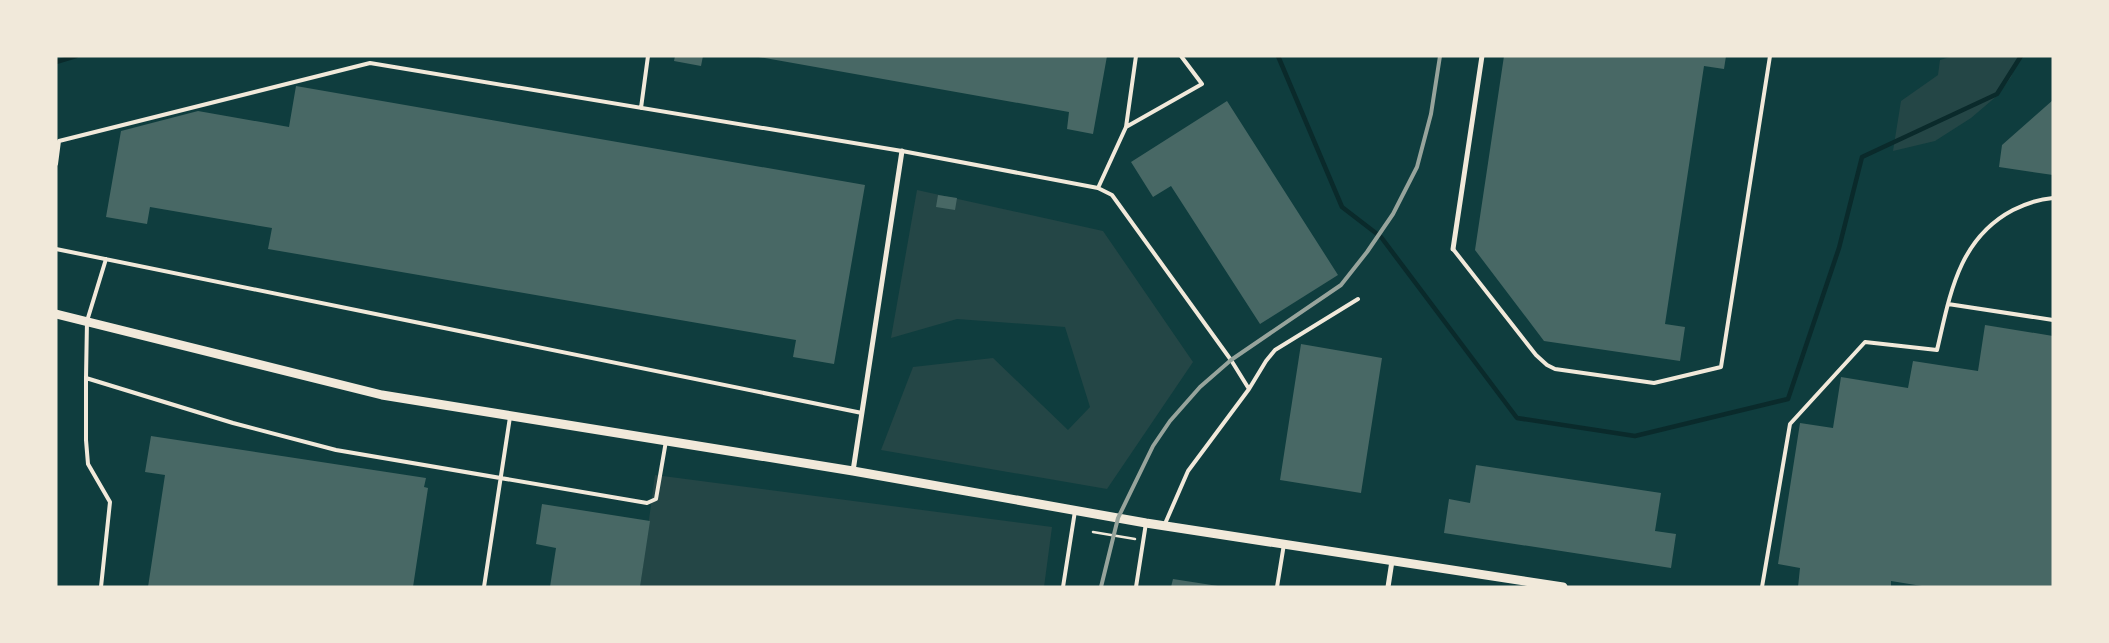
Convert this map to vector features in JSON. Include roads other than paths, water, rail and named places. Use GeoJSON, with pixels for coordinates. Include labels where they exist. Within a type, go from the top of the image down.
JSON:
{"type":"FeatureCollection","features":[{"type":"Feature","properties":{"kind":"street"},"geometry":{"type":"LineString","coordinates":[[1453,249],[1482,56]]}},
{"type":"Feature","properties":{"kind":"street"},"geometry":{"type":"LineString","coordinates":[[853,471],[902,151]]}},
{"type":"Feature","properties":{"kind":"street"},"geometry":{"type":"LineString","coordinates":[[56,314],[382,395],[853,471],[1164,526],[1564,587]]}},
{"type":"Feature","properties":{"kind":"street"},"geometry":{"type":"LineString","coordinates":[[1388,587],[1392,561]]}},
{"type":"Feature","properties":{"kind":"lane"},"geometry":{"type":"LineString","coordinates":[[641,108],[648,56]]}},
{"type":"Feature","properties":{"kind":"lane"},"geometry":{"type":"LineString","coordinates":[[1098,188],[1126,128],[1136,56]]}},
{"type":"Feature","properties":{"kind":"lane"},"geometry":{"type":"LineString","coordinates":[[1126,128],[1202,84],[1182,56]]}},
{"type":"Feature","properties":{"kind":"lane"},"geometry":{"type":"LineString","coordinates":[[1453,249],[1536,355],[1555,370],[1654,383],[1721,367],[1770,56]]}},
{"type":"Feature","properties":{"kind":"lane"},"geometry":{"type":"LineString","coordinates":[[56,164],[60,141],[370,63],[902,151],[1098,188],[1112,195],[1231,360],[1249,388]]}},
{"type":"Feature","properties":{"kind":"lane"},"geometry":{"type":"LineString","coordinates":[[1762,587],[1790,424],[1865,342],[1937,350],[1954,278],[1980,235],[1997,219],[2023,205],[2045,198],[2053,198]]}},
{"type":"Feature","properties":{"kind":"lane"},"geometry":{"type":"LineString","coordinates":[[56,249],[862,413]]}},
{"type":"Feature","properties":{"kind":"lane"},"geometry":{"type":"LineString","coordinates":[[101,587],[110,502],[88,464],[86,440],[86,322],[106,259]]}},
{"type":"Feature","properties":{"kind":"lane"},"geometry":{"type":"LineString","coordinates":[[1164,526],[1188,471],[1275,350],[1358,299]]}},
{"type":"Feature","properties":{"kind":"lane"},"geometry":{"type":"LineString","coordinates":[[1948,304],[2053,320]]}},
{"type":"Feature","properties":{"kind":"lane"},"geometry":{"type":"LineString","coordinates":[[86,378],[233,423],[336,450],[647,503],[656,499],[666,440]]}},
{"type":"Feature","properties":{"kind":"lane"},"geometry":{"type":"LineString","coordinates":[[484,587],[510,415]]}},
{"type":"Feature","properties":{"kind":"lane"},"geometry":{"type":"LineString","coordinates":[[1063,587],[1075,511]]}},
{"type":"Feature","properties":{"kind":"lane"},"geometry":{"type":"LineString","coordinates":[[1136,587],[1146,523]]}},
{"type":"Feature","properties":{"kind":"lane"},"geometry":{"type":"LineString","coordinates":[[1278,587],[1284,544]]}},
{"type":"Feature","properties":{"kind":"waterway"},"geometry":{"type":"LineString","coordinates":[[56,62],[76,56]]}},
{"type":"Feature","properties":{"kind":"waterway"},"geometry":{"type":"LineString","coordinates":[[1278,56],[1342,207],[1381,237],[1517,418],[1635,436],[1788,399],[1839,248],[1862,157],[1997,94],[2021,56]]}},
{"type":"Feature","properties":{"kind":"railway"},"geometry":{"type":"LineString","coordinates":[[1101,587],[1118,518],[1153,446],[1170,421],[1200,387],[1231,360],[1341,285],[1393,214],[1417,167],[1431,114],[1440,56]]}}]}
